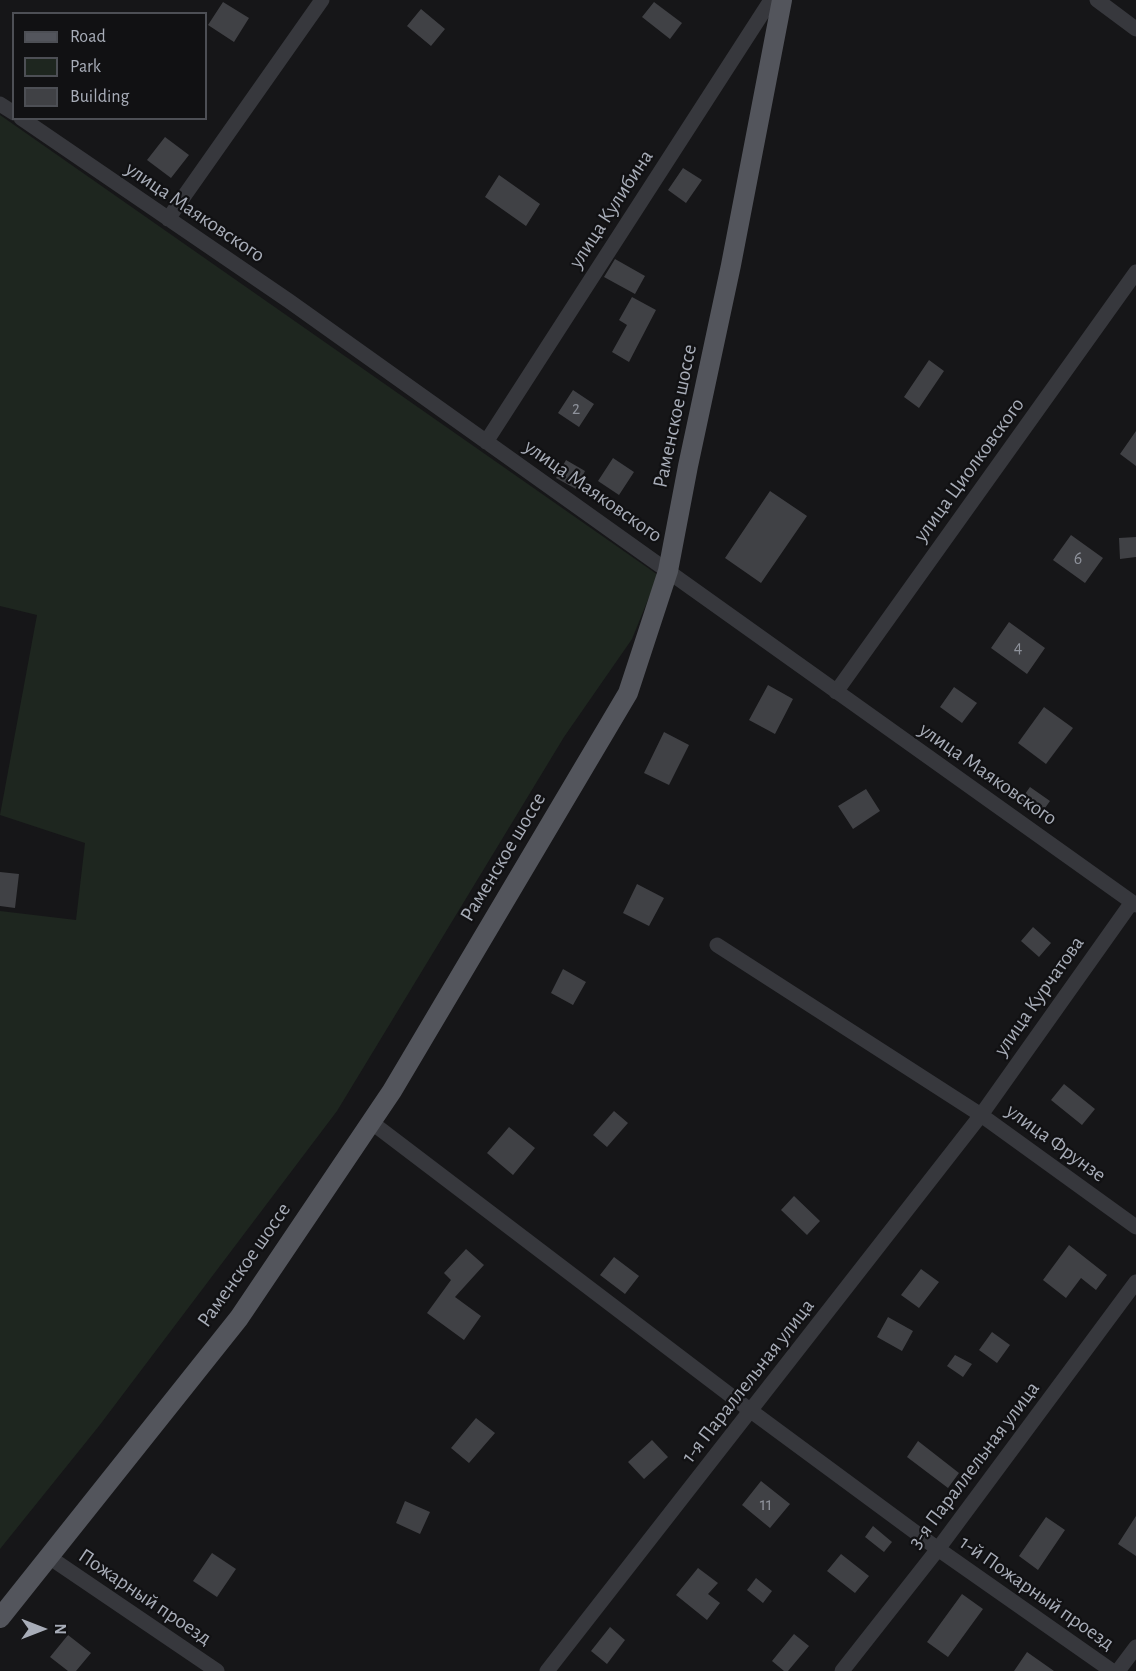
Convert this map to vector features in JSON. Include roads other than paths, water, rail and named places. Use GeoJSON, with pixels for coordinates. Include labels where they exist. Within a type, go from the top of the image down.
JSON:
{"type":"FeatureCollection","features":[{"type":"Feature","properties":{"kind":"main road","name":"Раменское шоссе"},"geometry":{"type":"LineString","coordinates":[[0,1618],[239,1318],[371,1122],[628,693],[668,571],[731,266],[782,0]]}},
{"type":"Feature","properties":{"kind":"street"},"geometry":{"type":"LineString","coordinates":[[168,219],[322,0]]}},
{"type":"Feature","properties":{"kind":"street","name":"улица Кулибина"},"geometry":{"type":"LineString","coordinates":[[486,442],[771,0]]}},
{"type":"Feature","properties":{"kind":"street"},"geometry":{"type":"LineString","coordinates":[[1097,0],[1136,29]]}},
{"type":"Feature","properties":{"kind":"street","name":"улица Маяковского"},"geometry":{"type":"LineString","coordinates":[[24,120],[289,301],[1134,903]]}},
{"type":"Feature","properties":{"kind":"street","name":"улица Циолковского"},"geometry":{"type":"LineString","coordinates":[[836,692],[1136,272]]}},
{"type":"Feature","properties":{"kind":"street","name":"улица Курчатова"},"geometry":{"type":"LineString","coordinates":[[981,1115],[1134,903]]}},
{"type":"Feature","properties":{"kind":"street","name":"улица Фрунзе"},"geometry":{"type":"LineString","coordinates":[[717,945],[981,1115],[1136,1227]]}},
{"type":"Feature","properties":{"kind":"street","name":"1-я Параллельная улица"},"geometry":{"type":"LineString","coordinates":[[547,1671],[981,1115]]}},
{"type":"Feature","properties":{"kind":"street","name":"1-й Пожарный проезд"},"geometry":{"type":"LineString","coordinates":[[371,1122],[751,1412],[938,1549],[1112,1671]]}},
{"type":"Feature","properties":{"kind":"street","name":"3-я Параллельная улица"},"geometry":{"type":"LineString","coordinates":[[842,1671],[938,1549],[1136,1282]]}},
{"type":"Feature","properties":{"kind":"street","name":"Пожарный проезд"},"geometry":{"type":"LineString","coordinates":[[49,1557],[217,1671]]}},
{"type":"Feature","properties":{"kind":"street"},"geometry":{"type":"LineString","coordinates":[[1118,1671],[1136,1647]]}}]}
